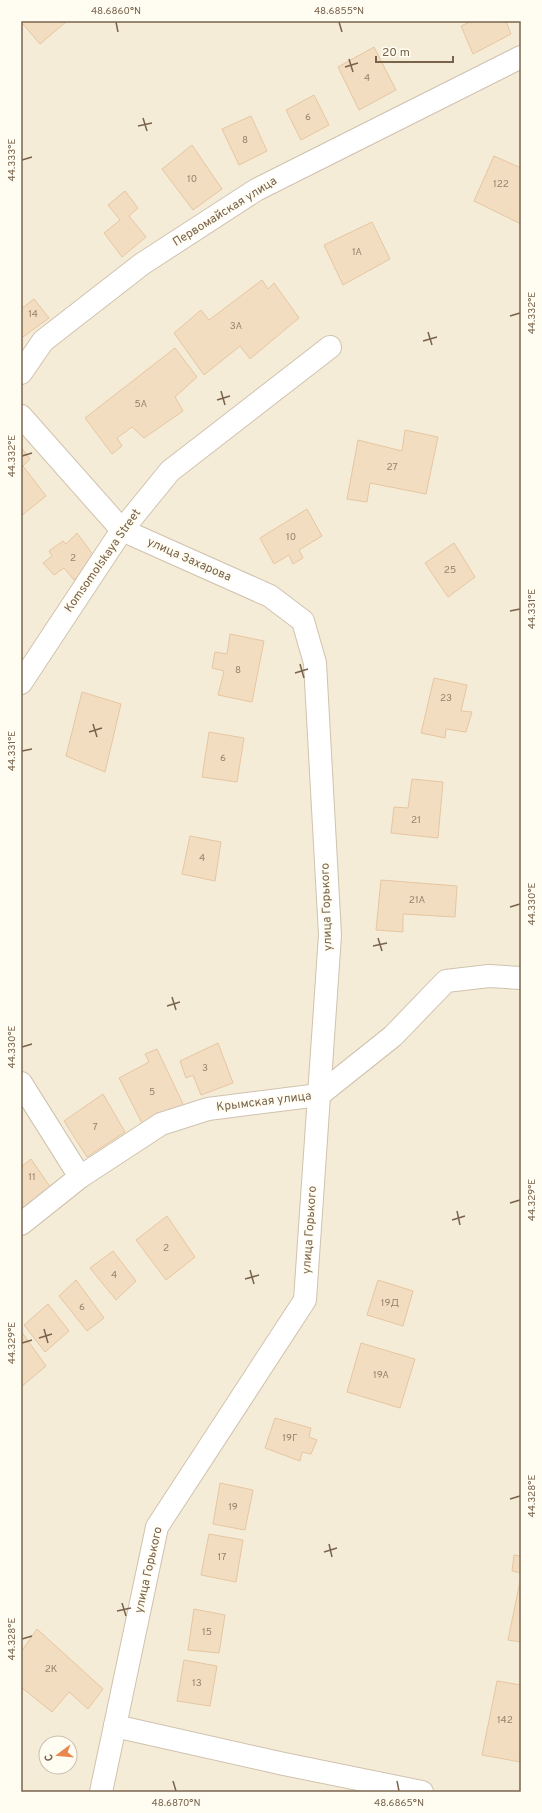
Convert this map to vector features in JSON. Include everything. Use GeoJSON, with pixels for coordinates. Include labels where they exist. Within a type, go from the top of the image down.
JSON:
{"type":"FeatureCollection","features":[{"type":"Feature","properties":{"kind":"street","name":"Первомайская улица"},"geometry":{"type":"LineString","coordinates":[[21,373],[43,341],[130,273],[256,190],[521,58]]}},
{"type":"Feature","properties":{"kind":"street","name":"Komsomolskaya Street"},"geometry":{"type":"LineString","coordinates":[[21,683],[122,530],[170,471],[330,347]]}},
{"type":"Feature","properties":{"kind":"street","name":"улица Захарова"},"geometry":{"type":"LineString","coordinates":[[21,416],[122,530],[270,596],[303,621]]}},
{"type":"Feature","properties":{"kind":"street","name":"улица Горького"},"geometry":{"type":"LineString","coordinates":[[101,1792],[157,1527],[305,1300],[330,935],[315,663],[303,621]]}},
{"type":"Feature","properties":{"kind":"street","name":"Крымская улица"},"geometry":{"type":"LineString","coordinates":[[21,1224],[80,1177],[161,1124],[208,1109],[319,1095],[393,1036],[446,981],[489,976],[521,978]]}},
{"type":"Feature","properties":{"kind":"street"},"geometry":{"type":"LineString","coordinates":[[21,1083],[80,1177]]}},
{"type":"Feature","properties":{"kind":"street"},"geometry":{"type":"LineString","coordinates":[[115,1726],[284,1764],[422,1792]]}},
{"type":"Feature","properties":{"kind":"shaded area"},"geometry":{"type":"Polygon","coordinates":[[[21,21],[521,21],[521,1792],[21,1792],[21,21]]]}},
{"type":"Feature","properties":{"kind":"building"},"geometry":{"type":"Polygon","coordinates":[[[24,21],[67,21],[40,44],[22,23],[24,21]]]}},
{"type":"Feature","properties":{"kind":"building"},"geometry":{"type":"Polygon","coordinates":[[[472,21],[506,21],[511,34],[473,54],[461,26],[472,21]]]}},
{"type":"Feature","properties":{"kind":"building"},"geometry":{"type":"Polygon","coordinates":[[[374,47],[396,90],[359,110],[338,67],[374,47]]]}},
{"type":"Feature","properties":{"kind":"building"},"geometry":{"type":"Polygon","coordinates":[[[314,95],[329,125],[301,140],[286,110],[314,95]]]}},
{"type":"Feature","properties":{"kind":"building"},"geometry":{"type":"Polygon","coordinates":[[[251,116],[267,151],[239,165],[222,129],[251,116]]]}},
{"type":"Feature","properties":{"kind":"building"},"geometry":{"type":"Polygon","coordinates":[[[192,145],[222,189],[193,210],[162,169],[192,145]]]}},
{"type":"Feature","properties":{"kind":"building"},"geometry":{"type":"Polygon","coordinates":[[[494,156],[521,168],[521,224],[474,201],[494,156]]]}},
{"type":"Feature","properties":{"kind":"building"},"geometry":{"type":"Polygon","coordinates":[[[125,191],[138,208],[129,216],[146,237],[122,257],[104,233],[120,220],[108,205],[125,191]]]}},
{"type":"Feature","properties":{"kind":"building"},"geometry":{"type":"Polygon","coordinates":[[[372,222],[390,259],[343,285],[324,245],[372,222]]]}},
{"type":"Feature","properties":{"kind":"building"},"geometry":{"type":"Polygon","coordinates":[[[262,280],[268,289],[274,283],[299,318],[250,359],[240,346],[204,375],[174,333],[201,310],[209,320],[262,280]]]}},
{"type":"Feature","properties":{"kind":"building"},"geometry":{"type":"Polygon","coordinates":[[[34,299],[49,318],[23,337],[21,335],[21,309],[34,299]]]}},
{"type":"Feature","properties":{"kind":"building"},"geometry":{"type":"Polygon","coordinates":[[[175,348],[197,377],[175,397],[183,411],[144,438],[132,427],[117,438],[122,446],[112,454],[85,418],[175,348]]]}},
{"type":"Feature","properties":{"kind":"building"},"geometry":{"type":"Polygon","coordinates":[[[405,430],[438,437],[426,494],[370,483],[367,502],[347,499],[358,440],[402,451],[405,430]]]}},
{"type":"Feature","properties":{"kind":"building"},"geometry":{"type":"Polygon","coordinates":[[[21,447],[30,459],[23,466],[46,496],[21,516],[21,447]]]}},
{"type":"Feature","properties":{"kind":"building"},"geometry":{"type":"Polygon","coordinates":[[[307,509],[322,536],[299,550],[303,558],[293,564],[289,555],[274,564],[260,538],[307,509]]]}},
{"type":"Feature","properties":{"kind":"building"},"geometry":{"type":"Polygon","coordinates":[[[77,533],[97,560],[74,580],[64,568],[54,575],[43,563],[52,556],[49,551],[63,541],[66,544],[77,533]]]}},
{"type":"Feature","properties":{"kind":"building"},"geometry":{"type":"Polygon","coordinates":[[[454,543],[475,577],[448,597],[425,563],[454,543]]]}},
{"type":"Feature","properties":{"kind":"building"},"geometry":{"type":"Polygon","coordinates":[[[230,634],[264,641],[252,702],[218,695],[224,671],[212,668],[215,652],[227,654],[230,634]]]}},
{"type":"Feature","properties":{"kind":"building"},"geometry":{"type":"Polygon","coordinates":[[[434,678],[467,685],[461,711],[472,712],[466,732],[446,729],[445,738],[421,733],[434,678]]]}},
{"type":"Feature","properties":{"kind":"building"},"geometry":{"type":"Polygon","coordinates":[[[82,692],[121,704],[105,772],[66,756],[82,692]]]}},
{"type":"Feature","properties":{"kind":"building"},"geometry":{"type":"Polygon","coordinates":[[[209,732],[244,738],[237,782],[202,777],[209,732]]]}},
{"type":"Feature","properties":{"kind":"building"},"geometry":{"type":"Polygon","coordinates":[[[412,779],[443,782],[438,838],[391,833],[394,807],[408,808],[412,779]]]}},
{"type":"Feature","properties":{"kind":"building"},"geometry":{"type":"Polygon","coordinates":[[[190,836],[221,842],[215,881],[182,874],[190,836]]]}},
{"type":"Feature","properties":{"kind":"building"},"geometry":{"type":"Polygon","coordinates":[[[381,880],[457,886],[455,917],[403,914],[403,932],[376,930],[381,880]]]}},
{"type":"Feature","properties":{"kind":"building"},"geometry":{"type":"Polygon","coordinates":[[[218,1043],[233,1083],[201,1095],[193,1075],[186,1078],[180,1061],[218,1043]]]}},
{"type":"Feature","properties":{"kind":"building"},"geometry":{"type":"Polygon","coordinates":[[[157,1049],[184,1106],[144,1127],[119,1078],[149,1062],[145,1054],[157,1049]]]}},
{"type":"Feature","properties":{"kind":"building"},"geometry":{"type":"Polygon","coordinates":[[[103,1094],[125,1132],[87,1157],[64,1121],[103,1094]]]}},
{"type":"Feature","properties":{"kind":"building"},"geometry":{"type":"Polygon","coordinates":[[[31,1159],[51,1188],[21,1212],[21,1167],[31,1159]]]}},
{"type":"Feature","properties":{"kind":"building"},"geometry":{"type":"Polygon","coordinates":[[[167,1216],[195,1257],[166,1280],[136,1240],[167,1216]]]}},
{"type":"Feature","properties":{"kind":"building"},"geometry":{"type":"Polygon","coordinates":[[[113,1251],[136,1281],[116,1300],[90,1268],[113,1251]]]}},
{"type":"Feature","properties":{"kind":"building"},"geometry":{"type":"Polygon","coordinates":[[[76,1280],[104,1318],[87,1331],[59,1296],[76,1280]]]}},
{"type":"Feature","properties":{"kind":"building"},"geometry":{"type":"Polygon","coordinates":[[[378,1280],[413,1291],[403,1326],[367,1315],[378,1280]]]}},
{"type":"Feature","properties":{"kind":"building"},"geometry":{"type":"Polygon","coordinates":[[[48,1304],[69,1331],[45,1352],[24,1325],[48,1304]]]}},
{"type":"Feature","properties":{"kind":"building"},"geometry":{"type":"Polygon","coordinates":[[[21,1331],[46,1366],[21,1387],[21,1331]]]}},
{"type":"Feature","properties":{"kind":"building"},"geometry":{"type":"Polygon","coordinates":[[[361,1343],[415,1359],[400,1408],[347,1392],[361,1343]]]}},
{"type":"Feature","properties":{"kind":"building"},"geometry":{"type":"Polygon","coordinates":[[[275,1418],[311,1428],[309,1437],[317,1440],[311,1454],[302,1452],[300,1461],[265,1448],[275,1418]]]}},
{"type":"Feature","properties":{"kind":"building"},"geometry":{"type":"Polygon","coordinates":[[[220,1483],[253,1490],[245,1530],[213,1524],[220,1483]]]}},
{"type":"Feature","properties":{"kind":"building"},"geometry":{"type":"Polygon","coordinates":[[[209,1534],[243,1540],[236,1582],[201,1575],[209,1534]]]}},
{"type":"Feature","properties":{"kind":"building"},"geometry":{"type":"Polygon","coordinates":[[[514,1555],[521,1556],[521,1573],[512,1571],[514,1555]]]}},
{"type":"Feature","properties":{"kind":"building"},"geometry":{"type":"Polygon","coordinates":[[[521,1577],[521,1642],[508,1640],[521,1577]]]}},
{"type":"Feature","properties":{"kind":"building"},"geometry":{"type":"Polygon","coordinates":[[[194,1609],[225,1615],[219,1653],[188,1650],[194,1609]]]}},
{"type":"Feature","properties":{"kind":"building"},"geometry":{"type":"Polygon","coordinates":[[[37,1629],[103,1689],[88,1709],[69,1692],[52,1712],[21,1687],[21,1652],[37,1629]]]}},
{"type":"Feature","properties":{"kind":"building"},"geometry":{"type":"Polygon","coordinates":[[[184,1660],[217,1666],[210,1706],[177,1701],[184,1660]]]}},
{"type":"Feature","properties":{"kind":"building"},"geometry":{"type":"Polygon","coordinates":[[[497,1681],[521,1685],[520,1762],[482,1755],[497,1681]]]}}]}
